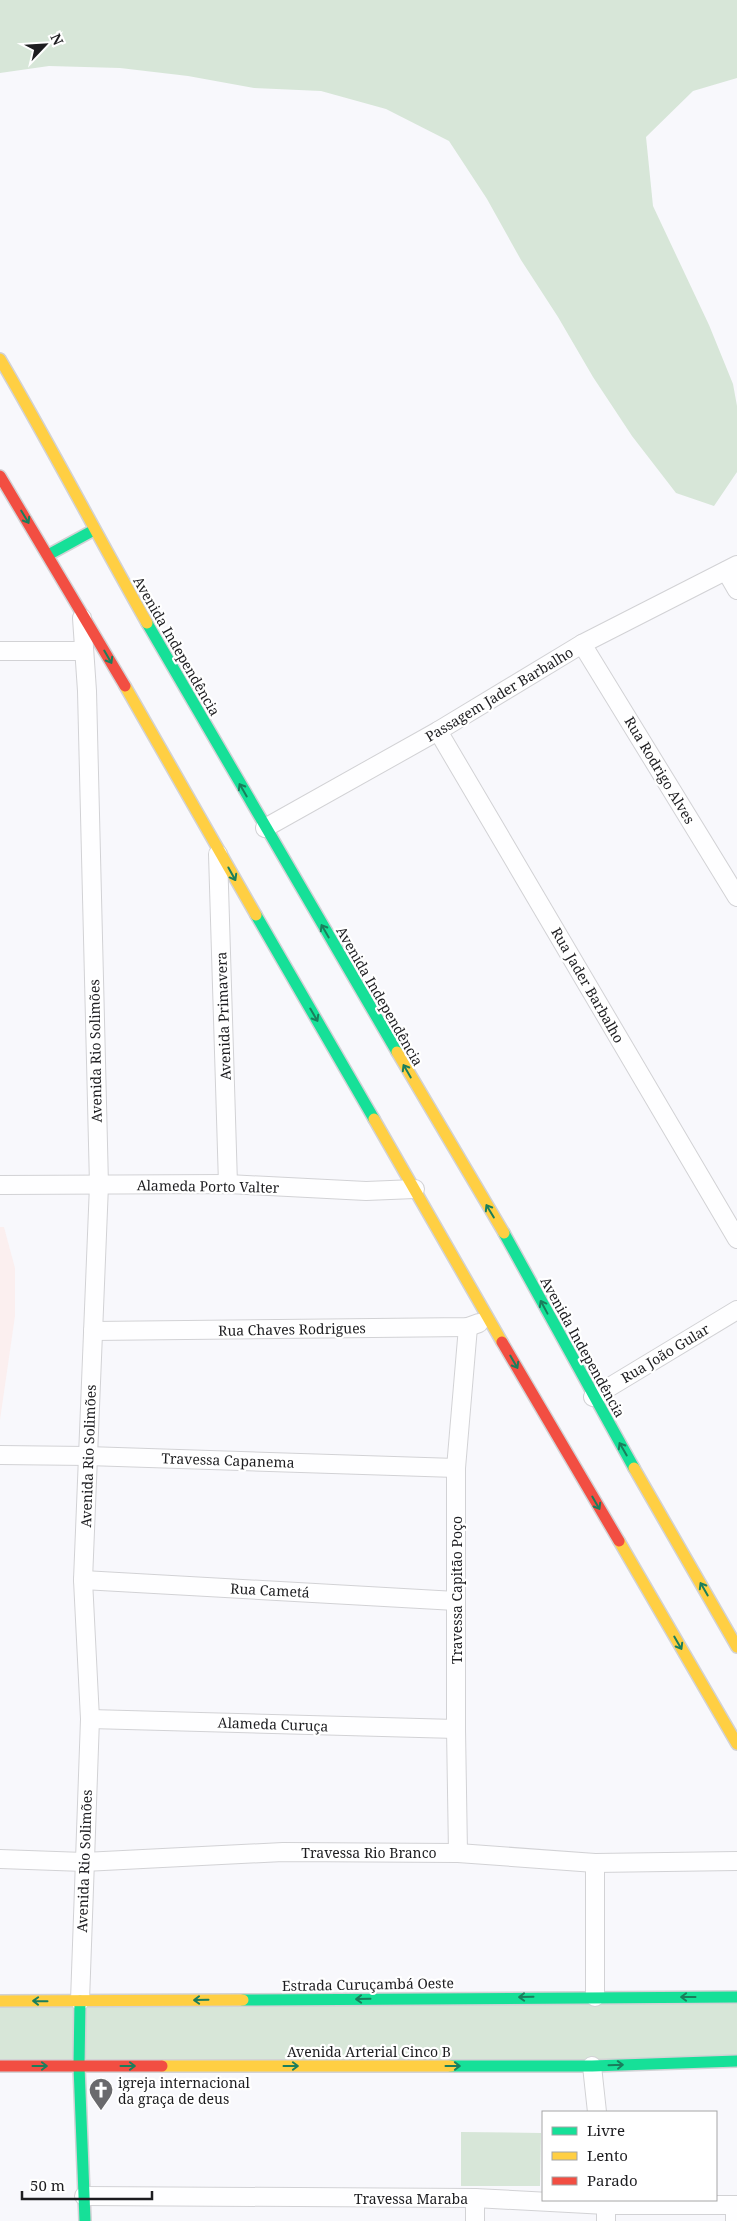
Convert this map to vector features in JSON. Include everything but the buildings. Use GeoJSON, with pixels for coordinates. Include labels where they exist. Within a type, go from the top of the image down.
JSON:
{"type":"FeatureCollection","features":[{"type":"Feature","properties":{"kind":"main road","name":"Avenida Independência"},"geometry":{"type":"LineString","coordinates":[[0,359],[35,418],[94,530],[265,828],[515,1252],[593,1397],[737,1647]]}},
{"type":"Feature","properties":{"kind":"main road"},"geometry":{"type":"LineString","coordinates":[[0,476],[82,612],[489,1320],[737,1744]]}},
{"type":"Feature","properties":{"kind":"main road"},"geometry":{"type":"LineString","coordinates":[[48,555],[94,530]]}},
{"type":"Feature","properties":{"kind":"main road","name":"Estrada Curuçambá Oeste"},"geometry":{"type":"LineString","coordinates":[[0,2001],[595,1996],[737,1997]]}},
{"type":"Feature","properties":{"kind":"main road","name":"Avenida Rio Solimões"},"geometry":{"type":"LineString","coordinates":[[80,2001],[79,2066],[85,2221]]}},
{"type":"Feature","properties":{"kind":"main road","name":"Avenida Arterial Cinco B"},"geometry":{"type":"LineString","coordinates":[[0,2066],[592,2066],[737,2062]]}},
{"type":"Feature","properties":{"kind":"street","name":"Passagem Jader Barbalho"},"geometry":{"type":"LineString","coordinates":[[265,828],[438,731],[582,644],[732,568]]}},
{"type":"Feature","properties":{"kind":"street"},"geometry":{"type":"LineString","coordinates":[[732,568],[737,590]]}},
{"type":"Feature","properties":{"kind":"street"},"geometry":{"type":"LineString","coordinates":[[0,651],[83,651],[82,612]]}},
{"type":"Feature","properties":{"kind":"street","name":"Rua Rodrigo Alves"},"geometry":{"type":"LineString","coordinates":[[582,644],[737,897]]}},
{"type":"Feature","properties":{"kind":"street","name":"Avenida Rio Solimões"},"geometry":{"type":"LineString","coordinates":[[80,2001],[90,1719],[83,1580],[99,1185],[87,691],[83,651]]}},
{"type":"Feature","properties":{"kind":"street","name":"Rua Jader Barbalho"},"geometry":{"type":"LineString","coordinates":[[438,731],[737,1239]]}},
{"type":"Feature","properties":{"kind":"street","name":"Avenida Primavera"},"geometry":{"type":"LineString","coordinates":[[218,849],[228,1184]]}},
{"type":"Feature","properties":{"kind":"street","name":"Alameda Porto Valter"},"geometry":{"type":"LineString","coordinates":[[0,1185],[228,1184],[366,1191],[415,1189]]}},
{"type":"Feature","properties":{"kind":"street","name":"Rua João Gular"},"geometry":{"type":"LineString","coordinates":[[593,1397],[737,1310]]}},
{"type":"Feature","properties":{"kind":"street","name":"Rua Chaves Rodrigues"},"geometry":{"type":"LineString","coordinates":[[93,1331],[468,1327],[489,1320]]}},
{"type":"Feature","properties":{"kind":"street","name":"Travessa Capitão Poço"},"geometry":{"type":"LineString","coordinates":[[458,1853],[456,1468],[468,1327]]}},
{"type":"Feature","properties":{"kind":"street","name":"Travessa Capanema"},"geometry":{"type":"LineString","coordinates":[[0,1455],[456,1468]]}},
{"type":"Feature","properties":{"kind":"street","name":"Rua Cametá"},"geometry":{"type":"LineString","coordinates":[[83,1580],[456,1601]]}},
{"type":"Feature","properties":{"kind":"street","name":"Alameda Curuça"},"geometry":{"type":"LineString","coordinates":[[90,1719],[456,1729]]}},
{"type":"Feature","properties":{"kind":"street","name":"Travessa Rio Branco"},"geometry":{"type":"LineString","coordinates":[[0,1859],[84,1862],[283,1852],[458,1853],[595,1863],[737,1861]]}},
{"type":"Feature","properties":{"kind":"street"},"geometry":{"type":"LineString","coordinates":[[595,1863],[595,1996]]}},
{"type":"Feature","properties":{"kind":"street"},"geometry":{"type":"LineString","coordinates":[[592,2066],[597,2111]]}},
{"type":"Feature","properties":{"kind":"street","name":"Travessa Maraba"},"geometry":{"type":"LineString","coordinates":[[84,2196],[475,2198],[606,2209],[736,2211]]}},
{"type":"Feature","properties":{"kind":"street"},"geometry":{"type":"LineString","coordinates":[[475,2198],[475,2221]]}},
{"type":"Feature","properties":{"kind":"shaded area"},"geometry":{"type":"Polygon","coordinates":[[[0,1227],[4,1227],[15,1268],[15,1316],[0,1420],[0,1227]]]}},
{"type":"Feature","properties":{"kind":"green space"},"geometry":{"type":"Polygon","coordinates":[[[0,0],[737,0],[737,78],[693,91],[646,137],[653,206],[709,325],[733,384],[737,406],[737,472],[714,506],[676,493],[632,436],[593,377],[558,317],[521,260],[487,199],[449,141],[386,109],[321,91],[254,88],[188,76],[120,68],[49,66],[0,73],[0,0]]]}},
{"type":"Feature","properties":{"kind":"green space"},"geometry":{"type":"Polygon","coordinates":[[[737,1998],[737,2059],[0,2066],[0,2001],[737,1998]]]}},
{"type":"Feature","properties":{"kind":"green space"},"geometry":{"type":"Polygon","coordinates":[[[461,2132],[541,2133],[540,2186],[461,2186],[461,2132]]]}},
{"type":"Feature","properties":{"kind":"traffic: fast"},"geometry":{"type":"LineString","coordinates":[[48,555],[94,530]]}},
{"type":"Feature","properties":{"kind":"traffic: fast"},"geometry":{"type":"LineString","coordinates":[[147,623],[397,1052]]}},
{"type":"Feature","properties":{"kind":"traffic: fast"},"geometry":{"type":"LineString","coordinates":[[256,915],[374,1119]]}},
{"type":"Feature","properties":{"kind":"traffic: fast"},"geometry":{"type":"LineString","coordinates":[[504,1233],[634,1468]]}},
{"type":"Feature","properties":{"kind":"traffic: fast"},"geometry":{"type":"LineString","coordinates":[[243,2000],[737,1997]]}},
{"type":"Feature","properties":{"kind":"traffic: fast"},"geometry":{"type":"LineString","coordinates":[[80,2001],[79,2066],[85,2221]]}},
{"type":"Feature","properties":{"kind":"traffic: fast"},"geometry":{"type":"LineString","coordinates":[[451,2066],[592,2066],[737,2061]]}},
{"type":"Feature","properties":{"kind":"traffic: slow"},"geometry":{"type":"LineString","coordinates":[[0,359],[147,623]]}},
{"type":"Feature","properties":{"kind":"traffic: slow"},"geometry":{"type":"LineString","coordinates":[[125,686],[256,915]]}},
{"type":"Feature","properties":{"kind":"traffic: slow"},"geometry":{"type":"LineString","coordinates":[[397,1052],[504,1233]]}},
{"type":"Feature","properties":{"kind":"traffic: slow"},"geometry":{"type":"LineString","coordinates":[[374,1119],[502,1342]]}},
{"type":"Feature","properties":{"kind":"traffic: slow"},"geometry":{"type":"LineString","coordinates":[[634,1468],[737,1647]]}},
{"type":"Feature","properties":{"kind":"traffic: slow"},"geometry":{"type":"LineString","coordinates":[[619,1541],[737,1744]]}},
{"type":"Feature","properties":{"kind":"traffic: slow"},"geometry":{"type":"LineString","coordinates":[[0,2001],[243,2000]]}},
{"type":"Feature","properties":{"kind":"traffic: slow"},"geometry":{"type":"LineString","coordinates":[[162,2066],[451,2066]]}},
{"type":"Feature","properties":{"kind":"traffic: jam"},"geometry":{"type":"LineString","coordinates":[[0,476],[125,686]]}},
{"type":"Feature","properties":{"kind":"traffic: jam"},"geometry":{"type":"LineString","coordinates":[[502,1342],[619,1541]]}},
{"type":"Feature","properties":{"kind":"traffic: jam"},"geometry":{"type":"LineString","coordinates":[[0,2066],[162,2066]]}},
{"type":"Feature","properties":{"kind":"place","name":"igreja internacional da graça de deus"},"geometry":{"type":"Point","coordinates":[101,2111]}}]}
